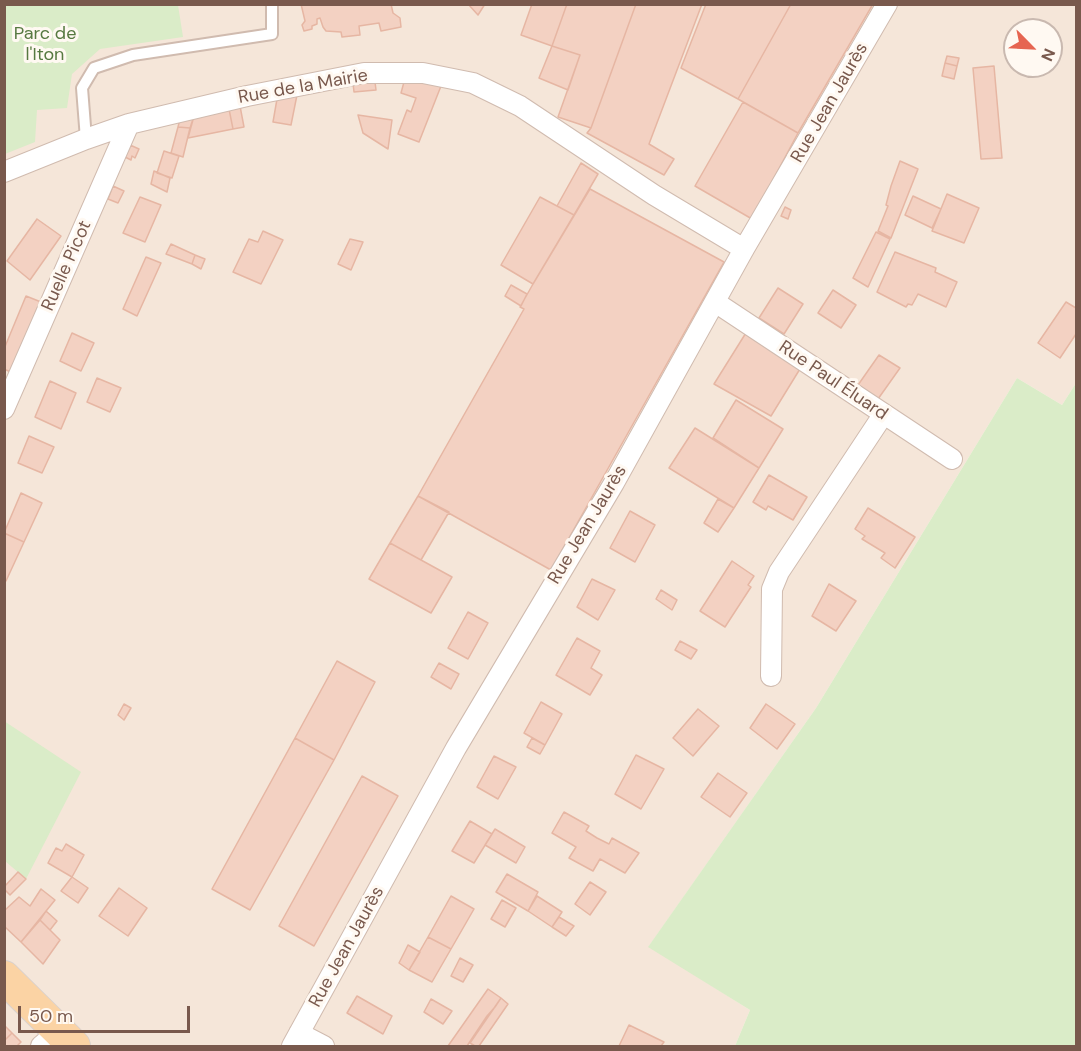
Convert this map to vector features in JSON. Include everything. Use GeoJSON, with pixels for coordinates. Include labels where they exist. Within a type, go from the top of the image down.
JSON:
{"type":"FeatureCollection","features":[{"type":"Feature","properties":{"kind":"main road"},"geometry":{"type":"LineString","coordinates":[[4,977],[58,1042]]}},
{"type":"Feature","properties":{"kind":"street","name":"Rue Jean Jaurès"},"geometry":{"type":"LineString","coordinates":[[296,1040],[456,748],[614,483],[744,249],[887,4]]}},
{"type":"Feature","properties":{"kind":"street","name":"Rue de la Mairie"},"geometry":{"type":"LineString","coordinates":[[4,172],[129,124],[247,96],[364,73],[423,73],[473,83],[520,106],[654,195],[744,249]]}},
{"type":"Feature","properties":{"kind":"street","name":"Ruelle Picot"},"geometry":{"type":"LineString","coordinates":[[4,409],[129,124]]}},
{"type":"Feature","properties":{"kind":"street","name":"Rue Paul Éluard"},"geometry":{"type":"LineString","coordinates":[[715,302],[952,459]]}},
{"type":"Feature","properties":{"kind":"street"},"geometry":{"type":"LineString","coordinates":[[771,676],[772,589],[779,572],[883,415]]}},
{"type":"Feature","properties":{"kind":"street"},"geometry":{"type":"LineString","coordinates":[[296,1040],[324,1047]]}},
{"type":"Feature","properties":{"kind":"lane"},"geometry":{"type":"LineString","coordinates":[[86,139],[82,88],[94,68],[133,55],[272,34],[272,4]]}},
{"type":"Feature","properties":{"kind":"shaded area"},"geometry":{"type":"Polygon","coordinates":[[[5,5],[1076,5],[1076,383],[1062,405],[1017,378],[816,708],[649,946],[750,1010],[735,1046],[5,1046],[5,5]]]}},
{"type":"Feature","properties":{"kind":"green space","name":"Parc de l'Iton"},"geometry":{"type":"Polygon","coordinates":[[[5,4],[178,5],[183,37],[100,49],[72,74],[67,108],[37,110],[35,142],[5,154],[5,4]]]}},
{"type":"Feature","properties":{"kind":"green space"},"geometry":{"type":"Polygon","coordinates":[[[1017,378],[1062,405],[1076,383],[1076,1046],[735,1046],[750,1010],[648,947],[816,708],[1017,378]]]}},
{"type":"Feature","properties":{"kind":"green space"},"geometry":{"type":"Polygon","coordinates":[[[4,721],[81,772],[26,879],[5,861],[4,721]]]}},
{"type":"Feature","properties":{"kind":"building"},"geometry":{"type":"Polygon","coordinates":[[[301,4],[391,4],[393,13],[400,18],[401,27],[381,31],[379,23],[359,26],[360,35],[342,37],[341,32],[326,31],[320,18],[317,19],[317,24],[312,26],[312,29],[304,31],[302,25],[305,21],[301,4]]]}},
{"type":"Feature","properties":{"kind":"building"},"geometry":{"type":"Polygon","coordinates":[[[468,4],[485,4],[478,15],[468,4]]]}},
{"type":"Feature","properties":{"kind":"building"},"geometry":{"type":"Polygon","coordinates":[[[532,4],[567,4],[552,46],[521,35],[532,4]]]}},
{"type":"Feature","properties":{"kind":"building"},"geometry":{"type":"Polygon","coordinates":[[[567,4],[636,4],[591,128],[558,117],[580,55],[552,46],[567,4]]]}},
{"type":"Feature","properties":{"kind":"building"},"geometry":{"type":"Polygon","coordinates":[[[636,4],[702,4],[649,144],[674,159],[664,175],[587,133],[591,128],[636,4]]]}},
{"type":"Feature","properties":{"kind":"building"},"geometry":{"type":"Polygon","coordinates":[[[706,4],[791,4],[738,99],[681,68],[706,4]]]}},
{"type":"Feature","properties":{"kind":"building"},"geometry":{"type":"Polygon","coordinates":[[[791,4],[873,4],[798,133],[738,99],[791,4]]]}},
{"type":"Feature","properties":{"kind":"building"},"geometry":{"type":"Polygon","coordinates":[[[552,46],[580,55],[568,90],[539,78],[552,46]]]}},
{"type":"Feature","properties":{"kind":"building"},"geometry":{"type":"Polygon","coordinates":[[[947,56],[959,58],[957,66],[945,63],[947,56]]]}},
{"type":"Feature","properties":{"kind":"building"},"geometry":{"type":"Polygon","coordinates":[[[945,63],[957,66],[954,79],[942,76],[945,63]]]}},
{"type":"Feature","properties":{"kind":"building"},"geometry":{"type":"Polygon","coordinates":[[[994,66],[1002,158],[981,159],[973,68],[994,66]]]}},
{"type":"Feature","properties":{"kind":"building"},"geometry":{"type":"Polygon","coordinates":[[[375,82],[376,90],[354,92],[353,83],[375,82]]]}},
{"type":"Feature","properties":{"kind":"building"},"geometry":{"type":"Polygon","coordinates":[[[404,82],[423,82],[441,86],[419,142],[398,134],[407,110],[411,112],[416,98],[401,93],[404,82]]]}},
{"type":"Feature","properties":{"kind":"building"},"geometry":{"type":"Polygon","coordinates":[[[297,95],[291,125],[273,122],[277,99],[297,95]]]}},
{"type":"Feature","properties":{"kind":"building"},"geometry":{"type":"Polygon","coordinates":[[[743,102],[798,133],[752,219],[695,186],[743,102]]]}},
{"type":"Feature","properties":{"kind":"building"},"geometry":{"type":"Polygon","coordinates":[[[240,106],[244,127],[233,129],[229,109],[240,106]]]}},
{"type":"Feature","properties":{"kind":"building"},"geometry":{"type":"Polygon","coordinates":[[[229,109],[233,129],[188,138],[194,116],[229,109]]]}},
{"type":"Feature","properties":{"kind":"building"},"geometry":{"type":"Polygon","coordinates":[[[358,115],[392,120],[388,149],[363,133],[358,115]]]}},
{"type":"Feature","properties":{"kind":"building"},"geometry":{"type":"Polygon","coordinates":[[[194,116],[190,128],[178,127],[180,119],[194,116]]]}},
{"type":"Feature","properties":{"kind":"building"},"geometry":{"type":"Polygon","coordinates":[[[178,127],[190,128],[183,157],[171,153],[178,127]]]}},
{"type":"Feature","properties":{"kind":"building"},"geometry":{"type":"Polygon","coordinates":[[[130,145],[139,149],[135,158],[132,156],[131,160],[125,157],[130,145]]]}},
{"type":"Feature","properties":{"kind":"building"},"geometry":{"type":"Polygon","coordinates":[[[164,151],[179,156],[172,178],[157,173],[164,151]]]}},
{"type":"Feature","properties":{"kind":"building"},"geometry":{"type":"Polygon","coordinates":[[[900,161],[918,169],[891,238],[878,231],[888,206],[886,205],[891,186],[900,161]]]}},
{"type":"Feature","properties":{"kind":"building"},"geometry":{"type":"Polygon","coordinates":[[[581,163],[598,174],[574,215],[557,206],[581,163]]]}},
{"type":"Feature","properties":{"kind":"building"},"geometry":{"type":"Polygon","coordinates":[[[154,171],[170,178],[167,192],[151,184],[154,171]]]}},
{"type":"Feature","properties":{"kind":"building"},"geometry":{"type":"Polygon","coordinates":[[[113,186],[124,191],[118,203],[108,199],[113,186]]]}},
{"type":"Feature","properties":{"kind":"building"},"geometry":{"type":"Polygon","coordinates":[[[590,189],[724,262],[551,570],[418,496],[524,309],[520,307],[590,189]]]}},
{"type":"Feature","properties":{"kind":"building"},"geometry":{"type":"Polygon","coordinates":[[[947,194],[979,208],[964,243],[932,231],[947,194]]]}},
{"type":"Feature","properties":{"kind":"building"},"geometry":{"type":"Polygon","coordinates":[[[913,196],[941,209],[932,228],[905,215],[913,196]]]}},
{"type":"Feature","properties":{"kind":"building"},"geometry":{"type":"Polygon","coordinates":[[[140,197],[161,205],[145,242],[123,233],[140,197]]]}},
{"type":"Feature","properties":{"kind":"building"},"geometry":{"type":"Polygon","coordinates":[[[540,197],[574,215],[533,284],[501,265],[540,197]]]}},
{"type":"Feature","properties":{"kind":"building"},"geometry":{"type":"Polygon","coordinates":[[[785,207],[791,210],[788,219],[781,216],[785,207]]]}},
{"type":"Feature","properties":{"kind":"building"},"geometry":{"type":"Polygon","coordinates":[[[37,219],[61,236],[30,280],[7,261],[37,219]]]}},
{"type":"Feature","properties":{"kind":"building"},"geometry":{"type":"Polygon","coordinates":[[[263,231],[283,240],[261,284],[233,272],[249,239],[258,242],[263,231]]]}},
{"type":"Feature","properties":{"kind":"building"},"geometry":{"type":"Polygon","coordinates":[[[876,232],[890,239],[868,287],[853,278],[876,232]]]}},
{"type":"Feature","properties":{"kind":"building"},"geometry":{"type":"Polygon","coordinates":[[[350,239],[363,242],[351,270],[338,264],[350,239]]]}},
{"type":"Feature","properties":{"kind":"building"},"geometry":{"type":"Polygon","coordinates":[[[171,244],[195,255],[192,264],[166,254],[171,244]]]}},
{"type":"Feature","properties":{"kind":"building"},"geometry":{"type":"Polygon","coordinates":[[[895,252],[936,268],[935,272],[957,282],[946,307],[918,294],[912,305],[908,304],[906,307],[877,292],[895,252]]]}},
{"type":"Feature","properties":{"kind":"building"},"geometry":{"type":"Polygon","coordinates":[[[195,255],[205,259],[201,269],[192,264],[195,255]]]}},
{"type":"Feature","properties":{"kind":"building"},"geometry":{"type":"Polygon","coordinates":[[[146,257],[161,263],[137,316],[123,309],[146,257]]]}},
{"type":"Feature","properties":{"kind":"building"},"geometry":{"type":"Polygon","coordinates":[[[511,285],[527,294],[521,306],[505,296],[511,285]]]}},
{"type":"Feature","properties":{"kind":"building"},"geometry":{"type":"Polygon","coordinates":[[[778,288],[803,304],[784,334],[759,318],[778,288]]]}},
{"type":"Feature","properties":{"kind":"building"},"geometry":{"type":"Polygon","coordinates":[[[833,290],[856,305],[841,328],[818,313],[833,290]]]}},
{"type":"Feature","properties":{"kind":"building"},"geometry":{"type":"Polygon","coordinates":[[[26,296],[46,304],[15,374],[4,369],[4,349],[26,296]]]}},
{"type":"Feature","properties":{"kind":"building"},"geometry":{"type":"Polygon","coordinates":[[[1066,302],[1076,308],[1076,334],[1060,358],[1038,343],[1066,302]]]}},
{"type":"Feature","properties":{"kind":"building"},"geometry":{"type":"Polygon","coordinates":[[[749,328],[803,364],[771,416],[714,384],[749,328]]]}},
{"type":"Feature","properties":{"kind":"building"},"geometry":{"type":"Polygon","coordinates":[[[72,333],[94,343],[81,371],[60,361],[72,333]]]}},
{"type":"Feature","properties":{"kind":"building"},"geometry":{"type":"Polygon","coordinates":[[[879,355],[900,368],[878,399],[858,385],[879,355]]]}},
{"type":"Feature","properties":{"kind":"building"},"geometry":{"type":"Polygon","coordinates":[[[97,378],[121,388],[110,412],[87,402],[97,378]]]}},
{"type":"Feature","properties":{"kind":"building"},"geometry":{"type":"Polygon","coordinates":[[[50,381],[76,393],[61,429],[35,417],[50,381]]]}},
{"type":"Feature","properties":{"kind":"building"},"geometry":{"type":"Polygon","coordinates":[[[736,400],[783,429],[759,468],[713,438],[736,400]]]}},
{"type":"Feature","properties":{"kind":"building"},"geometry":{"type":"Polygon","coordinates":[[[695,428],[759,468],[734,508],[669,468],[695,428]]]}},
{"type":"Feature","properties":{"kind":"building"},"geometry":{"type":"Polygon","coordinates":[[[29,436],[54,447],[42,473],[18,463],[29,436]]]}},
{"type":"Feature","properties":{"kind":"building"},"geometry":{"type":"Polygon","coordinates":[[[769,475],[807,497],[793,520],[768,506],[766,510],[753,502],[769,475]]]}},
{"type":"Feature","properties":{"kind":"building"},"geometry":{"type":"Polygon","coordinates":[[[21,493],[42,503],[24,542],[4,533],[21,493]]]}},
{"type":"Feature","properties":{"kind":"building"},"geometry":{"type":"Polygon","coordinates":[[[418,496],[449,512],[421,560],[390,543],[418,496]]]}},
{"type":"Feature","properties":{"kind":"building"},"geometry":{"type":"Polygon","coordinates":[[[718,499],[734,508],[718,532],[704,523],[718,499]]]}},
{"type":"Feature","properties":{"kind":"building"},"geometry":{"type":"Polygon","coordinates":[[[868,508],[915,537],[895,568],[881,558],[885,553],[862,539],[865,536],[855,529],[868,508]]]}},
{"type":"Feature","properties":{"kind":"building"},"geometry":{"type":"Polygon","coordinates":[[[630,511],[655,525],[635,562],[610,548],[630,511]]]}},
{"type":"Feature","properties":{"kind":"building"},"geometry":{"type":"Polygon","coordinates":[[[4,533],[24,542],[6,581],[4,580],[4,533]]]}},
{"type":"Feature","properties":{"kind":"building"},"geometry":{"type":"Polygon","coordinates":[[[390,543],[452,577],[431,613],[369,579],[390,543]]]}},
{"type":"Feature","properties":{"kind":"building"},"geometry":{"type":"Polygon","coordinates":[[[732,561],[754,576],[748,585],[751,587],[725,627],[700,611],[732,561]]]}},
{"type":"Feature","properties":{"kind":"building"},"geometry":{"type":"Polygon","coordinates":[[[592,579],[615,590],[598,620],[577,607],[592,579]]]}},
{"type":"Feature","properties":{"kind":"building"},"geometry":{"type":"Polygon","coordinates":[[[829,584],[856,601],[836,631],[812,616],[829,584]]]}},
{"type":"Feature","properties":{"kind":"building"},"geometry":{"type":"Polygon","coordinates":[[[661,590],[677,600],[672,610],[656,599],[661,590]]]}},
{"type":"Feature","properties":{"kind":"building"},"geometry":{"type":"Polygon","coordinates":[[[468,612],[488,623],[468,659],[448,648],[468,612]]]}},
{"type":"Feature","properties":{"kind":"building"},"geometry":{"type":"Polygon","coordinates":[[[577,638],[600,651],[591,668],[602,675],[590,695],[556,675],[577,638]]]}},
{"type":"Feature","properties":{"kind":"building"},"geometry":{"type":"Polygon","coordinates":[[[680,641],[697,650],[691,659],[675,650],[680,641]]]}},
{"type":"Feature","properties":{"kind":"building"},"geometry":{"type":"Polygon","coordinates":[[[337,661],[375,682],[334,760],[295,738],[337,661]]]}},
{"type":"Feature","properties":{"kind":"building"},"geometry":{"type":"Polygon","coordinates":[[[439,663],[459,674],[451,689],[431,677],[439,663]]]}},
{"type":"Feature","properties":{"kind":"building"},"geometry":{"type":"Polygon","coordinates":[[[541,702],[562,714],[545,745],[524,733],[541,702]]]}},
{"type":"Feature","properties":{"kind":"building"},"geometry":{"type":"Polygon","coordinates":[[[124,704],[131,708],[124,720],[118,715],[124,704]]]}},
{"type":"Feature","properties":{"kind":"building"},"geometry":{"type":"Polygon","coordinates":[[[766,704],[795,724],[777,749],[750,728],[766,704]]]}},
{"type":"Feature","properties":{"kind":"building"},"geometry":{"type":"Polygon","coordinates":[[[698,709],[719,726],[693,756],[673,738],[698,709]]]}},
{"type":"Feature","properties":{"kind":"building"},"geometry":{"type":"Polygon","coordinates":[[[295,738],[334,760],[250,910],[212,889],[295,738]]]}},
{"type":"Feature","properties":{"kind":"building"},"geometry":{"type":"Polygon","coordinates":[[[532,738],[545,745],[540,754],[527,747],[532,738]]]}},
{"type":"Feature","properties":{"kind":"building"},"geometry":{"type":"Polygon","coordinates":[[[636,755],[664,769],[641,809],[615,794],[636,755]]]}},
{"type":"Feature","properties":{"kind":"building"},"geometry":{"type":"Polygon","coordinates":[[[494,756],[516,767],[498,799],[477,787],[494,756]]]}},
{"type":"Feature","properties":{"kind":"building"},"geometry":{"type":"Polygon","coordinates":[[[718,773],[747,793],[730,817],[701,797],[718,773]]]}},
{"type":"Feature","properties":{"kind":"building"},"geometry":{"type":"Polygon","coordinates":[[[362,776],[398,796],[314,946],[279,926],[362,776]]]}},
{"type":"Feature","properties":{"kind":"building"},"geometry":{"type":"Polygon","coordinates":[[[564,812],[589,826],[586,831],[597,838],[609,844],[612,838],[639,853],[625,873],[600,859],[593,871],[569,858],[576,847],[552,833],[564,812]]]}},
{"type":"Feature","properties":{"kind":"building"},"geometry":{"type":"Polygon","coordinates":[[[470,821],[492,834],[474,863],[452,851],[470,821]]]}},
{"type":"Feature","properties":{"kind":"building"},"geometry":{"type":"Polygon","coordinates":[[[495,829],[525,847],[516,863],[485,845],[495,829]]]}},
{"type":"Feature","properties":{"kind":"building"},"geometry":{"type":"Polygon","coordinates":[[[66,844],[84,855],[72,877],[48,863],[56,848],[62,851],[66,844]]]}},
{"type":"Feature","properties":{"kind":"building"},"geometry":{"type":"Polygon","coordinates":[[[18,872],[26,879],[10,895],[4,887],[18,872]]]}},
{"type":"Feature","properties":{"kind":"building"},"geometry":{"type":"Polygon","coordinates":[[[507,874],[538,892],[528,911],[496,892],[507,874]]]}},
{"type":"Feature","properties":{"kind":"building"},"geometry":{"type":"Polygon","coordinates":[[[72,877],[88,888],[78,903],[61,891],[72,877]]]}},
{"type":"Feature","properties":{"kind":"building"},"geometry":{"type":"Polygon","coordinates":[[[590,882],[606,892],[590,915],[575,904],[590,882]]]}},
{"type":"Feature","properties":{"kind":"building"},"geometry":{"type":"Polygon","coordinates":[[[119,888],[147,908],[128,936],[99,916],[119,888]]]}},
{"type":"Feature","properties":{"kind":"building"},"geometry":{"type":"Polygon","coordinates":[[[41,889],[55,900],[21,942],[4,926],[4,911],[19,897],[30,906],[41,889]]]}},
{"type":"Feature","properties":{"kind":"building"},"geometry":{"type":"Polygon","coordinates":[[[451,896],[474,909],[451,949],[428,937],[451,896]]]}},
{"type":"Feature","properties":{"kind":"building"},"geometry":{"type":"Polygon","coordinates":[[[537,896],[562,912],[552,927],[528,911],[537,896]]]}},
{"type":"Feature","properties":{"kind":"building"},"geometry":{"type":"Polygon","coordinates":[[[502,900],[516,908],[505,927],[491,919],[502,900]]]}},
{"type":"Feature","properties":{"kind":"building"},"geometry":{"type":"Polygon","coordinates":[[[46,911],[57,921],[50,930],[40,920],[46,911]]]}},
{"type":"Feature","properties":{"kind":"building"},"geometry":{"type":"Polygon","coordinates":[[[559,917],[574,926],[566,936],[552,927],[559,917]]]}},
{"type":"Feature","properties":{"kind":"building"},"geometry":{"type":"Polygon","coordinates":[[[40,920],[60,940],[43,964],[21,942],[40,920]]]}},
{"type":"Feature","properties":{"kind":"building"},"geometry":{"type":"Polygon","coordinates":[[[428,937],[451,949],[432,982],[409,970],[428,937]]]}},
{"type":"Feature","properties":{"kind":"building"},"geometry":{"type":"Polygon","coordinates":[[[408,945],[420,952],[409,970],[399,963],[408,945]]]}},
{"type":"Feature","properties":{"kind":"building"},"geometry":{"type":"Polygon","coordinates":[[[460,958],[473,965],[463,982],[451,976],[460,958]]]}},
{"type":"Feature","properties":{"kind":"building"},"geometry":{"type":"Polygon","coordinates":[[[488,989],[501,998],[495,1007],[467,1046],[448,1046],[488,989]]]}},
{"type":"Feature","properties":{"kind":"building"},"geometry":{"type":"Polygon","coordinates":[[[357,996],[392,1016],[383,1034],[347,1013],[357,996]]]}},
{"type":"Feature","properties":{"kind":"building"},"geometry":{"type":"Polygon","coordinates":[[[501,998],[508,1004],[479,1046],[470,1043],[501,998]]]}},
{"type":"Feature","properties":{"kind":"building"},"geometry":{"type":"Polygon","coordinates":[[[431,999],[452,1011],[443,1024],[424,1012],[431,999]]]}},
{"type":"Feature","properties":{"kind":"building"},"geometry":{"type":"Polygon","coordinates":[[[4,1025],[12,1033],[4,1041],[4,1025]]]}},
{"type":"Feature","properties":{"kind":"building"},"geometry":{"type":"Polygon","coordinates":[[[629,1025],[664,1042],[661,1046],[619,1046],[629,1025]]]}},
{"type":"Feature","properties":{"kind":"building"},"geometry":{"type":"Polygon","coordinates":[[[12,1033],[21,1042],[17,1046],[4,1046],[4,1041],[12,1033]]]}}]}
